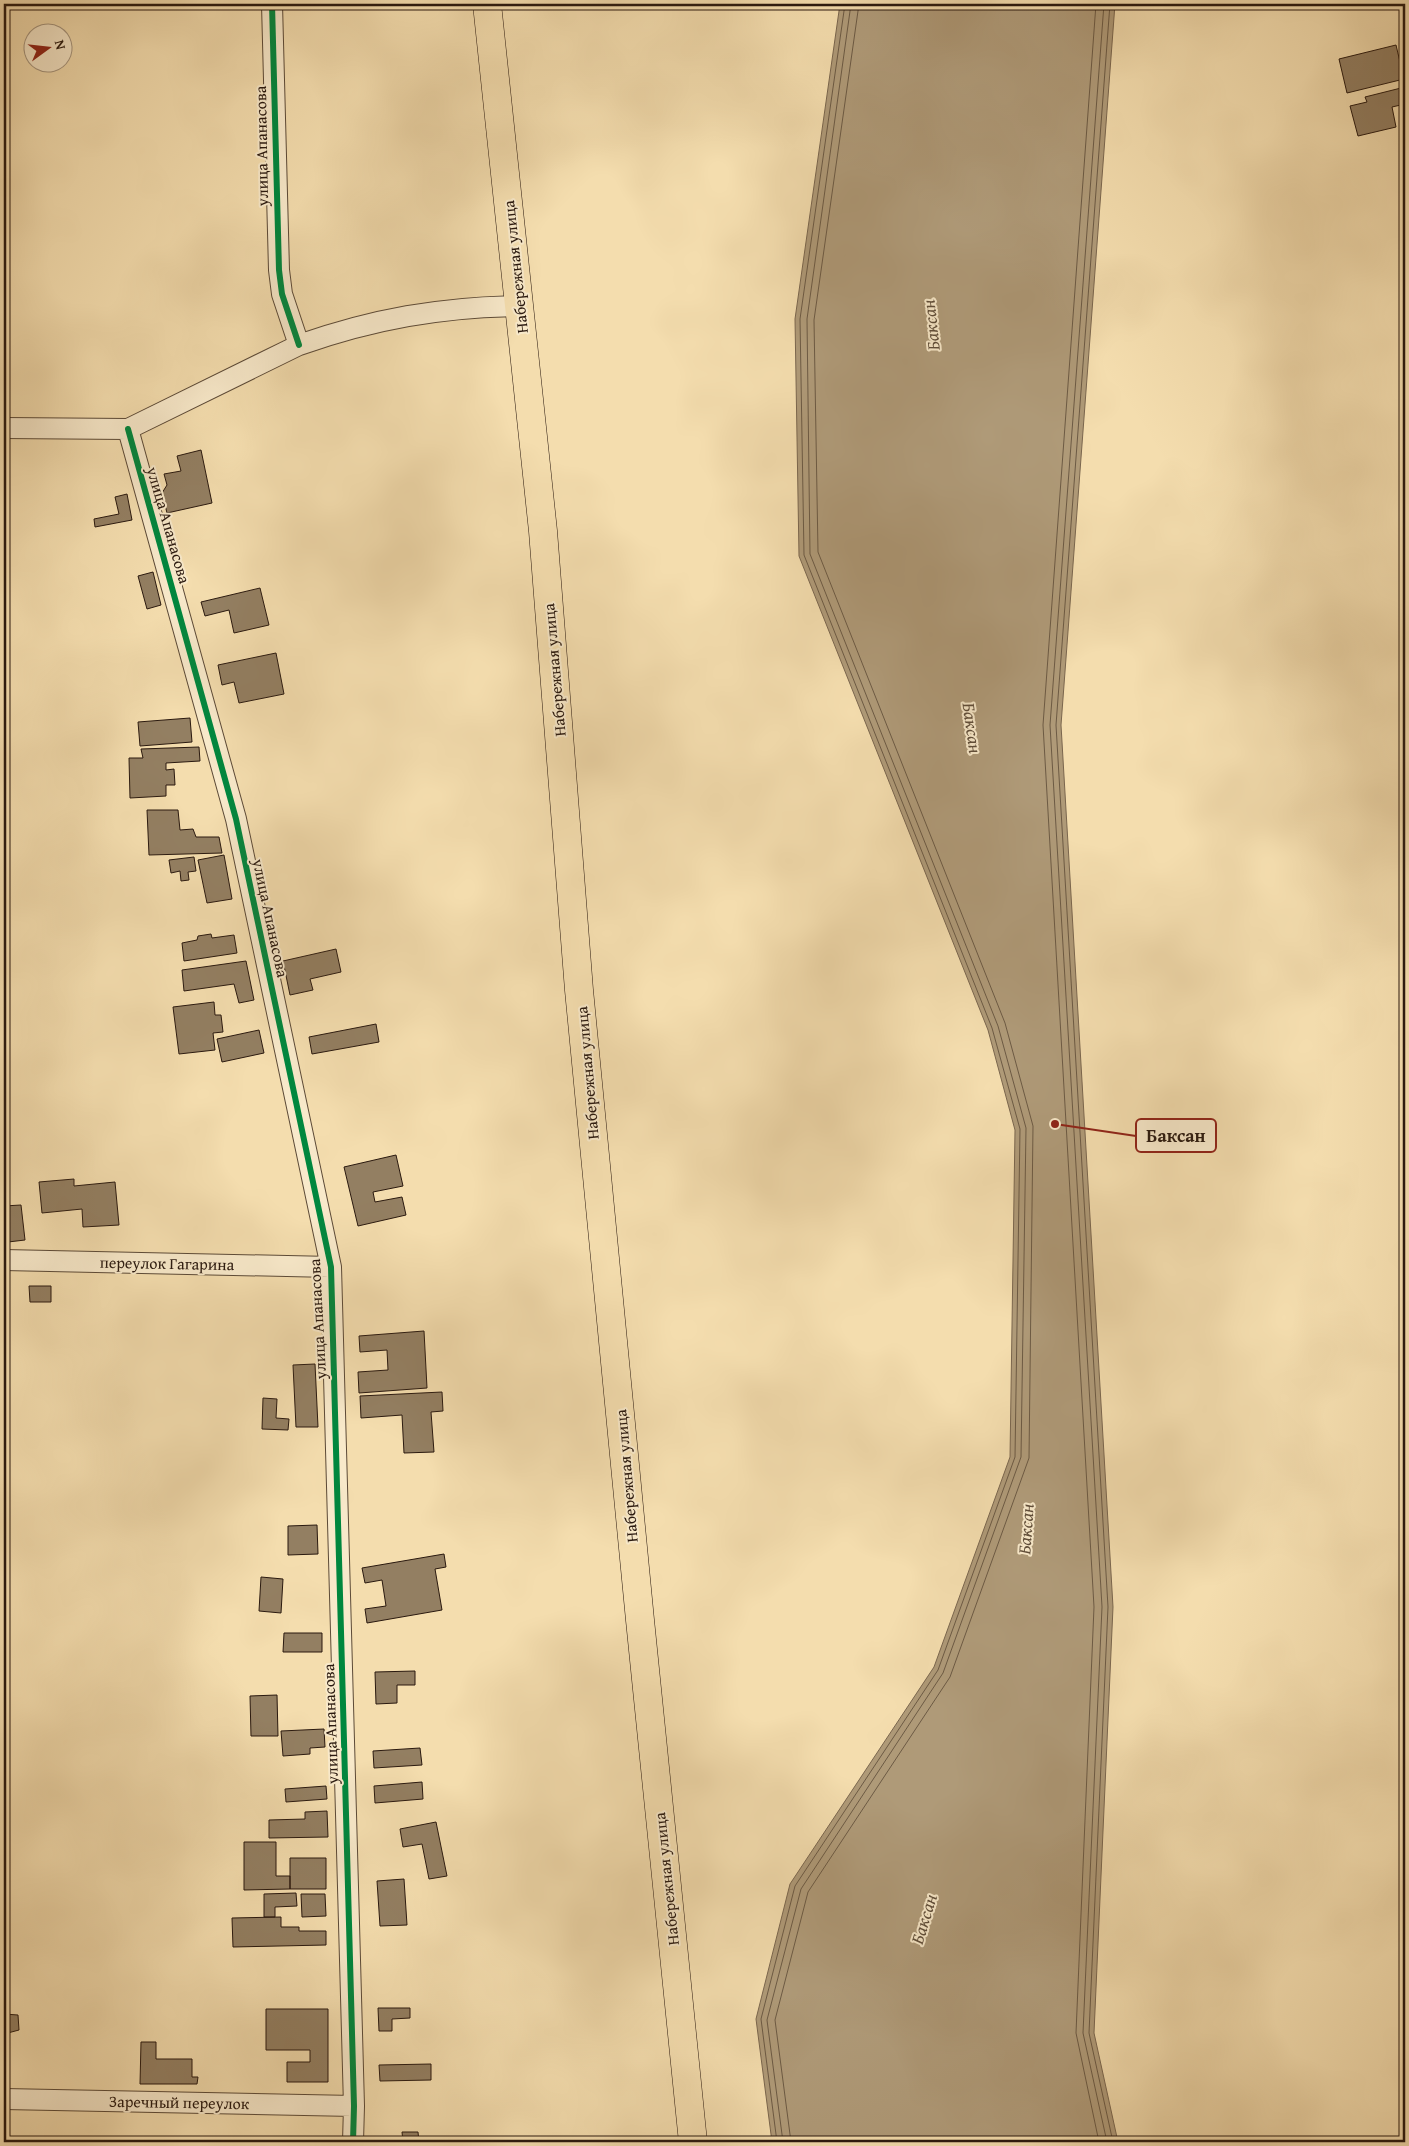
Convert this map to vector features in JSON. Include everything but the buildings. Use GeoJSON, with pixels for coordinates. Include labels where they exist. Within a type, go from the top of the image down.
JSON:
{"type":"FeatureCollection","features":[{"type":"Feature","properties":{"kind":"main road","name":"Набережная улица"},"geometry":{"type":"LineString","coordinates":[[487,4],[544,541],[580,1000],[693,2142]]}},
{"type":"Feature","properties":{"kind":"street","name":"улица Апанасова"},"geometry":{"type":"LineString","coordinates":[[272,4],[279,270],[282,294],[299,345]]}},
{"type":"Feature","properties":{"kind":"street"},"geometry":{"type":"LineString","coordinates":[[4,428],[128,429],[299,345],[324,336],[433,311],[519,306]]}},
{"type":"Feature","properties":{"kind":"street","name":"улица Апанасова"},"geometry":{"type":"LineString","coordinates":[[128,429],[236,819],[331,1267],[354,2106],[353,2142]]}},
{"type":"Feature","properties":{"kind":"street","name":"переулок Гагарина"},"geometry":{"type":"LineString","coordinates":[[4,1260],[331,1267]]}},
{"type":"Feature","properties":{"kind":"street","name":"Заречный переулок"},"geometry":{"type":"LineString","coordinates":[[4,2099],[354,2106]]}},
{"type":"Feature","properties":{"kind":"water"},"geometry":{"type":"Polygon","coordinates":[[[840,4],[1115,4],[1061,725],[1113,1607],[1094,2033],[1118,2142],[772,2142],[756,2019],[790,1884],[934,1667],[1010,1457],[1015,1130],[988,1030],[799,556],[795,319],[840,4]]]}},
{"type":"Feature","properties":{"kind":"cycle path"},"geometry":{"type":"LineString","coordinates":[[272,4],[279,270],[282,294],[299,345]]}},
{"type":"Feature","properties":{"kind":"cycle path"},"geometry":{"type":"LineString","coordinates":[[128,429],[236,819],[331,1267],[354,2106],[353,2142]]}},
{"type":"Feature","properties":{"kind":"place","name":"Баксан"},"geometry":{"type":"Point","coordinates":[1055,1124]}}]}
